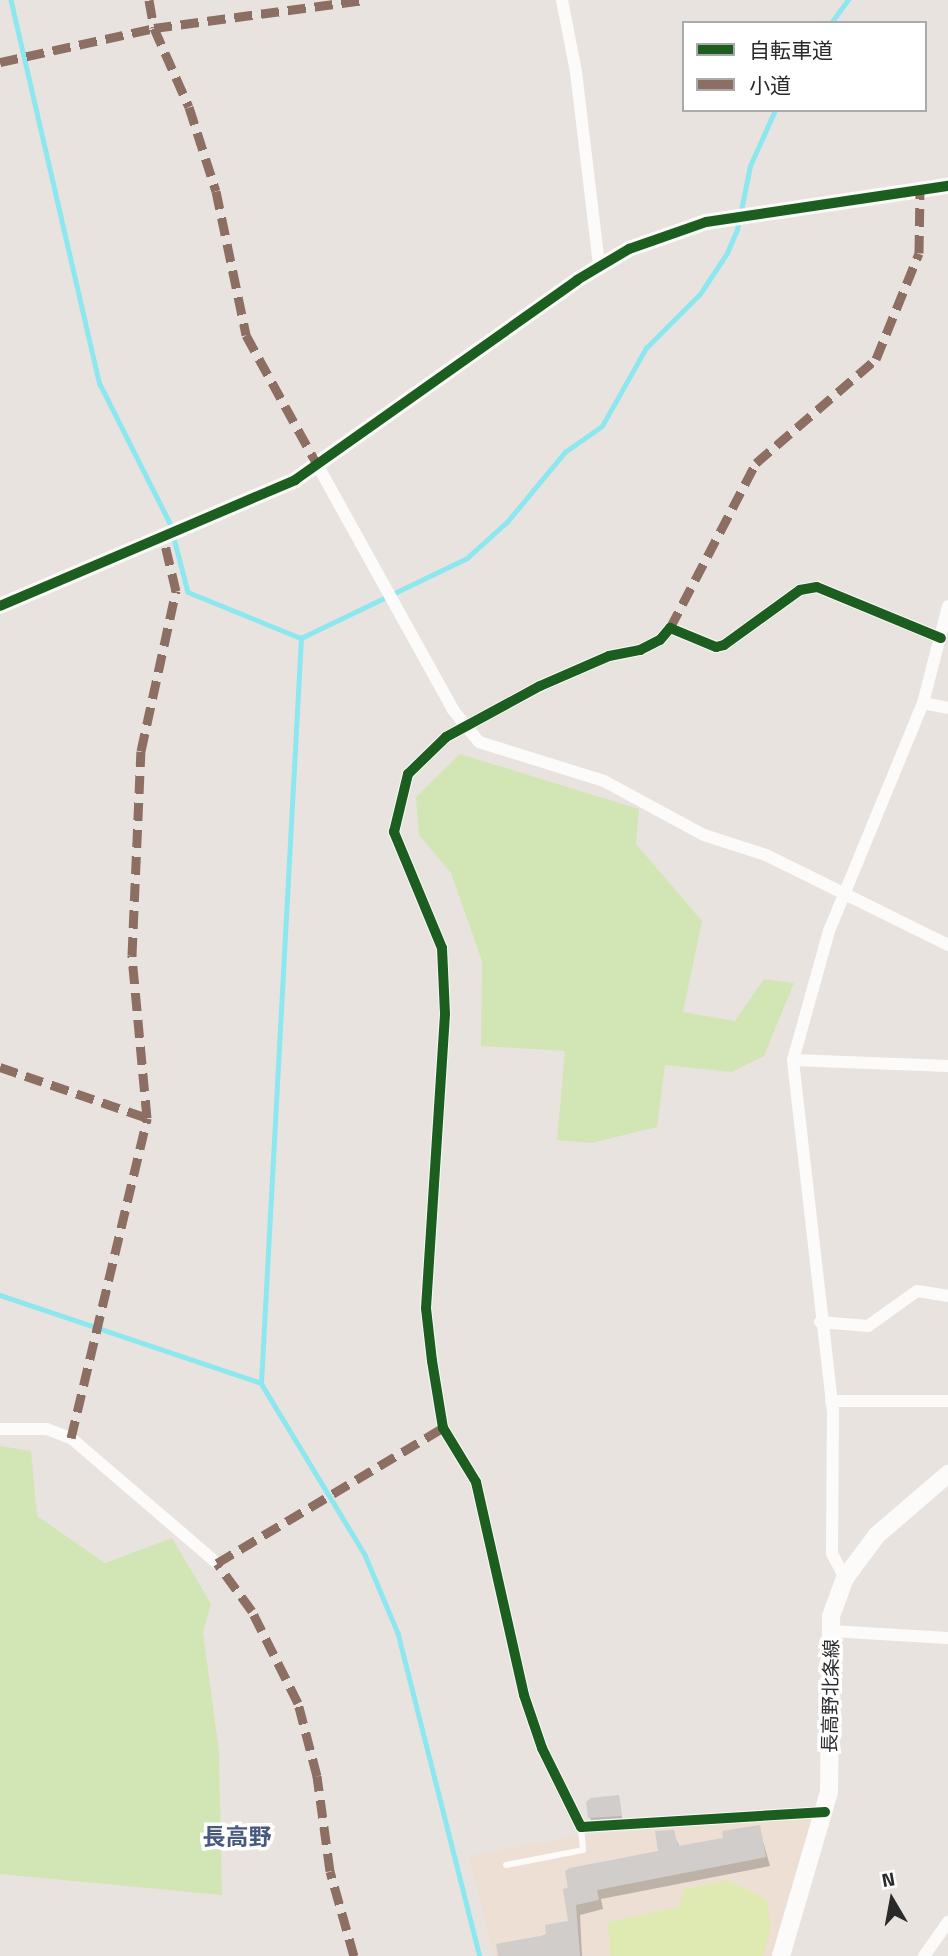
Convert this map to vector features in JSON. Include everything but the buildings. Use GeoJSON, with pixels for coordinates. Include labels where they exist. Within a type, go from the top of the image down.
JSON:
{"type":"FeatureCollection","features":[{"type":"Feature","properties":{"kind":"main road","name":"長高野北条線"},"geometry":{"type":"LineString","coordinates":[[781,1956],[825,1812],[831,1616],[845,1578],[877,1535],[948,1474]]}},
{"type":"Feature","properties":{"kind":"street"},"geometry":{"type":"LineString","coordinates":[[562,0],[576,72],[599,266]]}},
{"type":"Feature","properties":{"kind":"street"},"geometry":{"type":"LineString","coordinates":[[0,606],[269,493],[317,466],[599,266],[656,237],[706,222],[948,186]]}},
{"type":"Feature","properties":{"kind":"street"},"geometry":{"type":"LineString","coordinates":[[317,466],[462,725],[479,742],[604,781],[704,835],[766,855],[847,892],[948,944]]}},
{"type":"Feature","properties":{"kind":"street"},"geometry":{"type":"LineString","coordinates":[[825,1812],[581,1827],[542,1748],[524,1695],[476,1482],[443,1427],[426,1308],[445,1014],[442,948],[394,832],[408,774],[462,725],[609,656],[640,650],[660,640],[670,628],[716,647],[724,645],[800,590],[817,587],[941,638]]}},
{"type":"Feature","properties":{"kind":"street"},"geometry":{"type":"LineString","coordinates":[[845,1578],[832,1554],[831,1401],[820,1322],[793,1060],[829,931],[923,703],[948,606]]}},
{"type":"Feature","properties":{"kind":"street"},"geometry":{"type":"LineString","coordinates":[[923,703],[948,708]]}},
{"type":"Feature","properties":{"kind":"street"},"geometry":{"type":"LineString","coordinates":[[793,1060],[948,1066]]}},
{"type":"Feature","properties":{"kind":"street"},"geometry":{"type":"LineString","coordinates":[[820,1322],[868,1326],[917,1291],[948,1296]]}},
{"type":"Feature","properties":{"kind":"street"},"geometry":{"type":"LineString","coordinates":[[831,1401],[948,1401]]}},
{"type":"Feature","properties":{"kind":"street"},"geometry":{"type":"LineString","coordinates":[[0,1429],[47,1429],[71,1438],[217,1563]]}},
{"type":"Feature","properties":{"kind":"street"},"geometry":{"type":"LineString","coordinates":[[831,1631],[948,1638]]}},
{"type":"Feature","properties":{"kind":"street"},"geometry":{"type":"LineString","coordinates":[[924,1956],[948,1922]]}},
{"type":"Feature","properties":{"kind":"lane"},"geometry":{"type":"LineString","coordinates":[[506,1865],[583,1850],[581,1827]]}},
{"type":"Feature","properties":{"kind":"shaded area"},"geometry":{"type":"Polygon","coordinates":[[[804,1817],[814,1821],[776,1956],[493,1956],[469,1856],[577,1836],[804,1817]]]}},
{"type":"Feature","properties":{"kind":"green space"},"geometry":{"type":"Polygon","coordinates":[[[460,754],[639,809],[636,844],[702,921],[683,1012],[735,1021],[764,979],[794,983],[764,1056],[731,1072],[665,1065],[657,1127],[591,1143],[557,1140],[565,1051],[481,1046],[482,961],[451,873],[419,835],[416,797],[460,754]]]}},
{"type":"Feature","properties":{"kind":"green space"},"geometry":{"type":"Polygon","coordinates":[[[0,1446],[31,1451],[37,1516],[105,1563],[172,1538],[211,1604],[203,1633],[219,1751],[222,1895],[0,1874],[0,1446]]]}},
{"type":"Feature","properties":{"kind":"green space"},"geometry":{"type":"Polygon","coordinates":[[[728,1880],[766,1899],[771,1926],[763,1956],[610,1956],[608,1922],[679,1907],[684,1889],[728,1880]]]}},
{"type":"Feature","properties":{"kind":"waterway"},"geometry":{"type":"LineString","coordinates":[[11,0],[100,384],[170,523],[188,592],[301,638]]}},
{"type":"Feature","properties":{"kind":"waterway"},"geometry":{"type":"LineString","coordinates":[[832,21],[848,0]]}},
{"type":"Feature","properties":{"kind":"waterway"},"geometry":{"type":"LineString","coordinates":[[261,1383],[301,638],[467,558],[507,522],[565,452],[602,426],[646,348],[700,294],[727,253],[737,230],[750,166],[774,112]]}},
{"type":"Feature","properties":{"kind":"waterway"},"geometry":{"type":"LineString","coordinates":[[0,1295],[261,1383],[365,1555],[398,1633],[480,1956]]}},
{"type":"Feature","properties":{"kind":"marked path"},"geometry":{"type":"LineString","coordinates":[[149,0],[154,28],[189,107],[216,191],[246,335],[318,466]]}},
{"type":"Feature","properties":{"kind":"marked path"},"geometry":{"type":"LineString","coordinates":[[0,62],[154,28],[364,0]]}},
{"type":"Feature","properties":{"kind":"marked path"},"geometry":{"type":"LineString","coordinates":[[670,628],[756,463],[876,359],[919,253],[920,190]]}},
{"type":"Feature","properties":{"kind":"marked path"},"geometry":{"type":"LineString","coordinates":[[71,1438],[147,1118],[132,955],[141,751],[176,591],[163,536]]}},
{"type":"Feature","properties":{"kind":"marked path"},"geometry":{"type":"LineString","coordinates":[[0,1067],[147,1118]]}},
{"type":"Feature","properties":{"kind":"marked path"},"geometry":{"type":"LineString","coordinates":[[354,1956],[330,1871],[317,1776],[298,1703],[252,1611],[217,1563],[443,1428]]}},
{"type":"Feature","properties":{"kind":"cycle path"},"geometry":{"type":"LineString","coordinates":[[0,606],[295,480],[577,280],[629,249],[706,222],[948,186]]}},
{"type":"Feature","properties":{"kind":"cycle path"},"geometry":{"type":"LineString","coordinates":[[825,1812],[581,1827],[542,1748],[524,1695],[476,1482],[443,1428],[432,1361],[426,1308],[445,1014],[442,948],[394,832],[408,774],[446,737],[540,686],[609,656],[640,650],[660,640],[670,628],[716,647],[724,645],[800,590],[817,587],[941,638]]}},
{"type":"Feature","properties":{"kind":"district","name":"長高野"},"geometry":{"type":"Point","coordinates":[237,1837]}}]}
